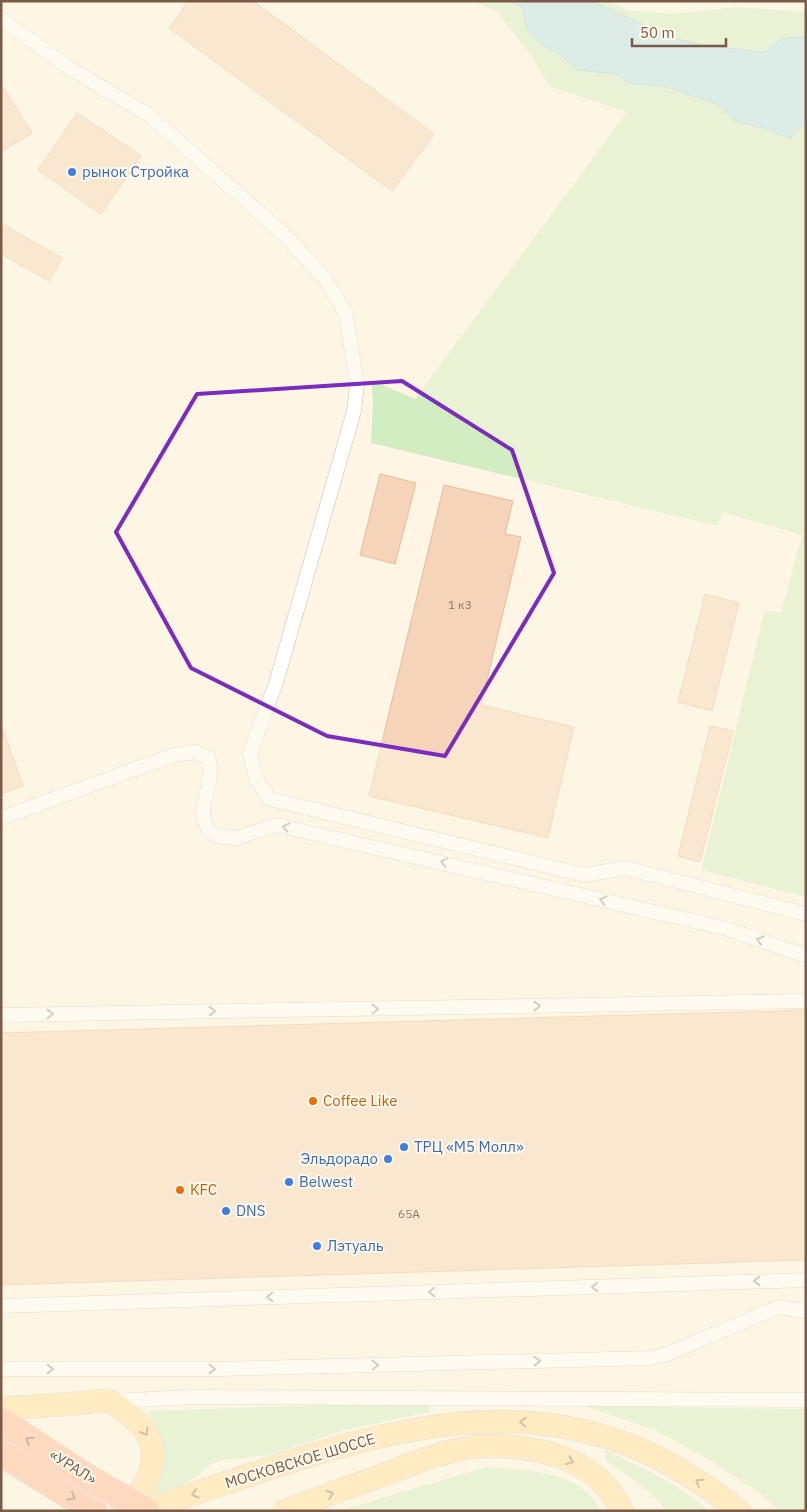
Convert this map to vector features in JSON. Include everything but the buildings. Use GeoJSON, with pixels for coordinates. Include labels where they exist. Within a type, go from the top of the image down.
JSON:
{"type":"FeatureCollection","features":[{"type":"Feature","properties":{"kind":"highway","name":"«УРАЛ»"},"geometry":{"type":"LineString","coordinates":[[1,1421],[85,1476],[146,1511]]}},
{"type":"Feature","properties":{"kind":"highway","name":"«УРАЛ»"},"geometry":{"type":"LineString","coordinates":[[1,1453],[94,1511]]}},
{"type":"Feature","properties":{"kind":"main road"},"geometry":{"type":"LineString","coordinates":[[1,1408],[108,1401],[140,1424],[148,1436],[153,1451],[153,1466],[143,1490],[122,1511]]}},
{"type":"Feature","properties":{"kind":"main road","name":"МОСКОВСКОЕ ШОССЕ"},"geometry":{"type":"LineString","coordinates":[[141,1511],[355,1442],[399,1432],[483,1421],[526,1422],[571,1427],[603,1435],[663,1461],[696,1480],[739,1511]]}},
{"type":"Feature","properties":{"kind":"main road"},"geometry":{"type":"LineString","coordinates":[[284,1511],[412,1464],[452,1452],[488,1446],[520,1447],[578,1463],[600,1479],[617,1500],[622,1511]]}},
{"type":"Feature","properties":{"kind":"street"},"geometry":{"type":"LineString","coordinates":[[1,19],[71,69],[149,115],[287,237],[326,280],[346,314],[357,385],[354,411],[276,683],[250,753],[256,779],[270,799],[584,875],[625,868],[806,914]]}},
{"type":"Feature","properties":{"kind":"street"},"geometry":{"type":"LineString","coordinates":[[1,818],[174,755],[196,752],[208,757],[212,768],[202,812],[203,822],[216,836],[236,838],[276,824],[724,928],[806,956]]}},
{"type":"Feature","properties":{"kind":"street"},"geometry":{"type":"LineString","coordinates":[[1,1015],[806,1002]]}},
{"type":"Feature","properties":{"kind":"street"},"geometry":{"type":"LineString","coordinates":[[1,1306],[806,1280]]}},
{"type":"Feature","properties":{"kind":"street"},"geometry":{"type":"LineString","coordinates":[[1,1369],[218,1369],[651,1358],[668,1354],[780,1307],[806,1310]]}},
{"type":"Feature","properties":{"kind":"street"},"geometry":{"type":"LineString","coordinates":[[108,1401],[192,1397],[804,1397]]}},
{"type":"Feature","properties":{"kind":"highlighted area"},"geometry":{"type":"Polygon","coordinates":[[[402,381],[512,450],[554,573],[445,756],[327,736],[191,668],[116,532],[197,394],[402,381]]]}},
{"type":"Feature","properties":{"kind":"green space"},"geometry":{"type":"Polygon","coordinates":[[[473,1],[510,1],[522,7],[527,29],[543,46],[558,52],[577,70],[616,74],[631,84],[663,86],[716,104],[736,121],[791,138],[806,122],[806,897],[701,870],[765,610],[781,613],[802,535],[722,512],[718,526],[371,443],[373,402],[371,380],[415,399],[627,112],[549,86],[531,55],[497,12],[473,1]]]}},
{"type":"Feature","properties":{"kind":"green space"},"geometry":{"type":"Polygon","coordinates":[[[591,1],[612,1],[625,10],[671,14],[737,7],[806,12],[806,36],[781,39],[764,52],[709,46],[672,38],[591,1]]]}},
{"type":"Feature","properties":{"kind":"green space"},"geometry":{"type":"Polygon","coordinates":[[[430,1401],[430,1412],[346,1430],[269,1455],[222,1460],[206,1466],[198,1476],[173,1490],[150,1499],[161,1475],[164,1454],[163,1444],[147,1411],[430,1401]]]}},
{"type":"Feature","properties":{"kind":"green space"},"geometry":{"type":"Polygon","coordinates":[[[585,1406],[806,1409],[806,1511],[779,1511],[760,1493],[711,1461],[655,1430],[585,1406]]]}},
{"type":"Feature","properties":{"kind":"green space"},"geometry":{"type":"Polygon","coordinates":[[[605,1450],[672,1484],[709,1511],[666,1511],[649,1491],[606,1461],[605,1450]]]}},
{"type":"Feature","properties":{"kind":"green space"},"geometry":{"type":"Polygon","coordinates":[[[487,1467],[535,1471],[566,1480],[580,1487],[592,1497],[601,1511],[338,1511],[487,1467]]]}},
{"type":"Feature","properties":{"kind":"water"},"geometry":{"type":"Polygon","coordinates":[[[510,1],[591,1],[672,38],[709,46],[764,52],[781,39],[806,36],[806,122],[791,138],[736,121],[716,104],[663,86],[631,84],[616,74],[577,70],[558,52],[543,46],[527,29],[522,7],[510,1]]]}},
{"type":"Feature","properties":{"kind":"place","name":"рынок Стройка"},"geometry":{"type":"Point","coordinates":[72,172]}},
{"type":"Feature","properties":{"kind":"place","name":"Coffee Like"},"geometry":{"type":"Point","coordinates":[313,1101]}},
{"type":"Feature","properties":{"kind":"place","name":"ТРЦ «М5 Молл»"},"geometry":{"type":"Point","coordinates":[404,1147]}},
{"type":"Feature","properties":{"kind":"place","name":"Эльдорадо"},"geometry":{"type":"Point","coordinates":[388,1159]}},
{"type":"Feature","properties":{"kind":"place","name":"Belwest"},"geometry":{"type":"Point","coordinates":[289,1182]}},
{"type":"Feature","properties":{"kind":"place","name":"KFC"},"geometry":{"type":"Point","coordinates":[180,1190]}},
{"type":"Feature","properties":{"kind":"place","name":"DNS"},"geometry":{"type":"Point","coordinates":[226,1211]}},
{"type":"Feature","properties":{"kind":"place","name":"Лэтуаль"},"geometry":{"type":"Point","coordinates":[317,1246]}}]}
